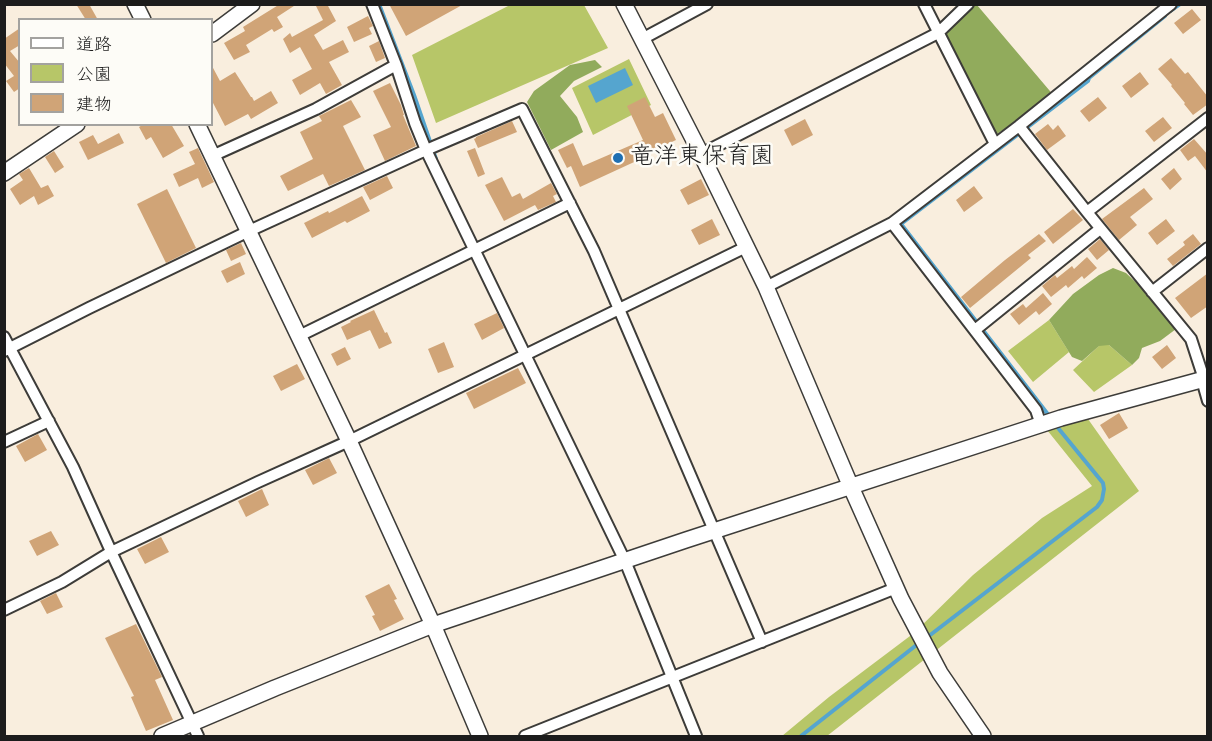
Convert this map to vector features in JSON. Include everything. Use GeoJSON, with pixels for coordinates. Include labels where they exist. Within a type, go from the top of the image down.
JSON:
{"type":"FeatureCollection","features":[{"type":"Feature","properties":{"kind":"street"},"geometry":{"type":"LineString","coordinates":[[135,4],[142,18]]}},
{"type":"Feature","properties":{"kind":"street"},"geometry":{"type":"LineString","coordinates":[[213,33],[252,4]]}},
{"type":"Feature","properties":{"kind":"street"},"geometry":{"type":"LineString","coordinates":[[372,4],[426,150],[624,561],[696,736]]}},
{"type":"Feature","properties":{"kind":"street"},"geometry":{"type":"LineString","coordinates":[[624,4],[766,287],[850,487],[896,588],[940,673],[983,736]]}},
{"type":"Feature","properties":{"kind":"street"},"geometry":{"type":"LineString","coordinates":[[642,39],[707,4]]}},
{"type":"Feature","properties":{"kind":"street"},"geometry":{"type":"LineString","coordinates":[[924,4],[995,144]]}},
{"type":"Feature","properties":{"kind":"street"},"geometry":{"type":"LineString","coordinates":[[701,154],[939,33],[968,4]]}},
{"type":"Feature","properties":{"kind":"street"},"geometry":{"type":"LineString","coordinates":[[766,287],[892,223],[1171,4]]}},
{"type":"Feature","properties":{"kind":"street"},"geometry":{"type":"LineString","coordinates":[[212,156],[316,108],[396,65]]}},
{"type":"Feature","properties":{"kind":"street"},"geometry":{"type":"LineString","coordinates":[[7,350],[249,231],[522,109],[594,251],[762,642]]}},
{"type":"Feature","properties":{"kind":"street"},"geometry":{"type":"LineString","coordinates":[[1087,212],[1208,118]]}},
{"type":"Feature","properties":{"kind":"street"},"geometry":{"type":"LineString","coordinates":[[4,173],[74,126]]}},
{"type":"Feature","properties":{"kind":"street"},"geometry":{"type":"LineString","coordinates":[[198,126],[350,441],[480,736]]}},
{"type":"Feature","properties":{"kind":"street"},"geometry":{"type":"LineString","coordinates":[[1018,126],[1191,339],[1205,379],[1208,401]]}},
{"type":"Feature","properties":{"kind":"street"},"geometry":{"type":"LineString","coordinates":[[299,336],[570,203]]}},
{"type":"Feature","properties":{"kind":"street"},"geometry":{"type":"LineString","coordinates":[[892,223],[1036,410],[1041,425]]}},
{"type":"Feature","properties":{"kind":"street"},"geometry":{"type":"LineString","coordinates":[[975,330],[1100,229]]}},
{"type":"Feature","properties":{"kind":"street"},"geometry":{"type":"LineString","coordinates":[[4,610],[63,582],[111,552],[350,441],[746,247]]}},
{"type":"Feature","properties":{"kind":"street"},"geometry":{"type":"LineString","coordinates":[[1152,291],[1208,248]]}},
{"type":"Feature","properties":{"kind":"street"},"geometry":{"type":"LineString","coordinates":[[4,337],[7,350],[49,420],[86,492],[111,552],[195,730]]}},
{"type":"Feature","properties":{"kind":"street"},"geometry":{"type":"LineString","coordinates":[[162,736],[195,730],[275,688],[433,625],[1041,425],[1205,379]]}},
{"type":"Feature","properties":{"kind":"street"},"geometry":{"type":"LineString","coordinates":[[4,442],[49,420]]}},
{"type":"Feature","properties":{"kind":"street"},"geometry":{"type":"LineString","coordinates":[[525,736],[896,588]]}},
{"type":"Feature","properties":{"kind":"green space"},"geometry":{"type":"Polygon","coordinates":[[[510,5],[584,5],[608,48],[436,123],[412,55],[510,5]]]}},
{"type":"Feature","properties":{"kind":"green space"},"geometry":{"type":"Polygon","coordinates":[[[968,5],[977,5],[1055,97],[992,137],[938,33],[968,5]]]}},
{"type":"Feature","properties":{"kind":"green space"},"geometry":{"type":"Polygon","coordinates":[[[629,59],[651,105],[593,135],[572,88],[629,59]]]}},
{"type":"Feature","properties":{"kind":"green space"},"geometry":{"type":"Polygon","coordinates":[[[595,60],[602,67],[574,81],[560,96],[577,117],[583,132],[551,150],[527,102],[534,91],[570,65],[595,60]]]}},
{"type":"Feature","properties":{"kind":"green space"},"geometry":{"type":"Polygon","coordinates":[[[1113,268],[1126,273],[1146,292],[1176,329],[1160,341],[1142,348],[1139,358],[1132,365],[1109,345],[1099,346],[1082,361],[1072,357],[1049,320],[1073,294],[1113,268]]]}},
{"type":"Feature","properties":{"kind":"green space"},"geometry":{"type":"Polygon","coordinates":[[[1049,320],[1069,352],[1033,382],[1008,351],[1049,320]]]}},
{"type":"Feature","properties":{"kind":"green space"},"geometry":{"type":"Polygon","coordinates":[[[1102,343],[1109,345],[1132,365],[1094,392],[1073,370],[1102,343]]]}},
{"type":"Feature","properties":{"kind":"green space"},"geometry":{"type":"Polygon","coordinates":[[[1083,412],[1139,491],[827,736],[782,736],[829,697],[914,633],[973,575],[1042,518],[1092,486],[1039,420],[1083,412]]]}},
{"type":"Feature","properties":{"kind":"water"},"geometry":{"type":"Polygon","coordinates":[[[625,68],[633,85],[596,103],[588,86],[625,68]]]}},
{"type":"Feature","properties":{"kind":"building"},"geometry":{"type":"Polygon","coordinates":[[[76,4],[89,4],[97,18],[85,18],[76,4]]]}},
{"type":"Feature","properties":{"kind":"building"},"geometry":{"type":"Polygon","coordinates":[[[280,4],[297,4],[277,17],[283,27],[274,32],[272,29],[246,45],[250,52],[234,60],[224,43],[245,31],[243,27],[280,4]]]}},
{"type":"Feature","properties":{"kind":"building"},"geometry":{"type":"Polygon","coordinates":[[[315,4],[327,4],[336,21],[314,35],[323,50],[343,40],[349,52],[329,62],[342,85],[326,94],[320,83],[300,95],[292,80],[312,69],[300,47],[290,53],[283,39],[290,33],[292,37],[323,20],[315,4]]]}},
{"type":"Feature","properties":{"kind":"building"},"geometry":{"type":"Polygon","coordinates":[[[389,4],[464,4],[406,36],[389,4]]]}},
{"type":"Feature","properties":{"kind":"building"},"geometry":{"type":"Polygon","coordinates":[[[1192,9],[1201,20],[1183,34],[1174,23],[1192,9]]]}},
{"type":"Feature","properties":{"kind":"building"},"geometry":{"type":"Polygon","coordinates":[[[368,16],[373,26],[369,28],[372,34],[354,42],[347,27],[368,16]]]}},
{"type":"Feature","properties":{"kind":"building"},"geometry":{"type":"Polygon","coordinates":[[[18,29],[18,46],[10,51],[18,61],[18,89],[14,92],[6,81],[14,76],[4,63],[4,39],[18,29]]]}},
{"type":"Feature","properties":{"kind":"building"},"geometry":{"type":"Polygon","coordinates":[[[379,41],[385,58],[376,62],[369,46],[379,41]]]}},
{"type":"Feature","properties":{"kind":"building"},"geometry":{"type":"Polygon","coordinates":[[[1171,58],[1185,74],[1188,72],[1208,97],[1208,104],[1193,115],[1158,69],[1171,58]]]}},
{"type":"Feature","properties":{"kind":"building"},"geometry":{"type":"Polygon","coordinates":[[[213,68],[220,81],[235,72],[254,101],[271,91],[278,103],[251,119],[248,114],[225,126],[213,103],[213,68]]]}},
{"type":"Feature","properties":{"kind":"building"},"geometry":{"type":"Polygon","coordinates":[[[1140,72],[1149,84],[1131,98],[1122,86],[1140,72]]]}},
{"type":"Feature","properties":{"kind":"building"},"geometry":{"type":"Polygon","coordinates":[[[390,83],[416,146],[385,161],[373,135],[391,127],[373,91],[390,83]]]}},
{"type":"Feature","properties":{"kind":"building"},"geometry":{"type":"Polygon","coordinates":[[[645,97],[655,117],[663,113],[676,140],[580,187],[571,166],[567,168],[558,150],[573,143],[583,166],[643,140],[627,106],[645,97]]]}},
{"type":"Feature","properties":{"kind":"building"},"geometry":{"type":"Polygon","coordinates":[[[1098,97],[1107,108],[1089,122],[1080,111],[1098,97]]]}},
{"type":"Feature","properties":{"kind":"building"},"geometry":{"type":"Polygon","coordinates":[[[351,100],[361,117],[343,126],[365,170],[329,186],[323,174],[288,191],[280,176],[313,159],[300,132],[322,121],[319,116],[351,100]]]}},
{"type":"Feature","properties":{"kind":"building"},"geometry":{"type":"Polygon","coordinates":[[[1163,117],[1172,128],[1154,142],[1145,131],[1163,117]]]}},
{"type":"Feature","properties":{"kind":"building"},"geometry":{"type":"Polygon","coordinates":[[[805,119],[813,135],[792,146],[784,130],[805,119]]]}},
{"type":"Feature","properties":{"kind":"building"},"geometry":{"type":"Polygon","coordinates":[[[512,121],[517,132],[478,148],[474,139],[476,137],[512,121]]]}},
{"type":"Feature","properties":{"kind":"building"},"geometry":{"type":"Polygon","coordinates":[[[1048,124],[1053,130],[1058,125],[1066,136],[1047,150],[1035,134],[1048,124]]]}},
{"type":"Feature","properties":{"kind":"building"},"geometry":{"type":"Polygon","coordinates":[[[172,126],[184,146],[163,158],[151,137],[146,140],[139,127],[172,126]]]}},
{"type":"Feature","properties":{"kind":"building"},"geometry":{"type":"Polygon","coordinates":[[[119,133],[124,143],[88,160],[79,142],[93,135],[98,144],[119,133]]]}},
{"type":"Feature","properties":{"kind":"building"},"geometry":{"type":"Polygon","coordinates":[[[1194,139],[1208,155],[1208,173],[1195,156],[1188,161],[1180,150],[1194,139]]]}},
{"type":"Feature","properties":{"kind":"building"},"geometry":{"type":"Polygon","coordinates":[[[198,148],[214,182],[202,188],[198,178],[179,187],[173,174],[195,164],[189,152],[198,148]]]}},
{"type":"Feature","properties":{"kind":"building"},"geometry":{"type":"Polygon","coordinates":[[[475,148],[485,174],[478,177],[467,151],[475,148]]]}},
{"type":"Feature","properties":{"kind":"building"},"geometry":{"type":"Polygon","coordinates":[[[54,151],[64,167],[55,173],[45,157],[54,151]]]}},
{"type":"Feature","properties":{"kind":"building"},"geometry":{"type":"Polygon","coordinates":[[[29,168],[41,188],[48,185],[54,196],[38,205],[34,196],[20,205],[10,189],[23,180],[19,174],[29,168]]]}},
{"type":"Feature","properties":{"kind":"building"},"geometry":{"type":"Polygon","coordinates":[[[1174,168],[1182,179],[1170,190],[1161,179],[1174,168]]]}},
{"type":"Feature","properties":{"kind":"building"},"geometry":{"type":"Polygon","coordinates":[[[387,176],[393,188],[370,200],[363,187],[387,176]]]}},
{"type":"Feature","properties":{"kind":"building"},"geometry":{"type":"Polygon","coordinates":[[[502,177],[512,197],[520,193],[523,199],[551,183],[557,194],[553,196],[556,202],[538,210],[535,205],[504,221],[485,185],[502,177]]]}},
{"type":"Feature","properties":{"kind":"building"},"geometry":{"type":"Polygon","coordinates":[[[701,179],[709,195],[688,205],[680,190],[701,179]]]}},
{"type":"Feature","properties":{"kind":"building"},"geometry":{"type":"Polygon","coordinates":[[[974,186],[983,198],[964,212],[956,200],[974,186]]]}},
{"type":"Feature","properties":{"kind":"building"},"geometry":{"type":"Polygon","coordinates":[[[1144,188],[1153,199],[1130,217],[1137,225],[1119,240],[1102,219],[1144,188]]]}},
{"type":"Feature","properties":{"kind":"building"},"geometry":{"type":"Polygon","coordinates":[[[167,189],[196,248],[166,263],[137,204],[167,189]]]}},
{"type":"Feature","properties":{"kind":"building"},"geometry":{"type":"Polygon","coordinates":[[[362,196],[370,211],[312,238],[304,223],[362,196]]]}},
{"type":"Feature","properties":{"kind":"building"},"geometry":{"type":"Polygon","coordinates":[[[1073,209],[1083,220],[1053,244],[1044,232],[1073,209]]]}},
{"type":"Feature","properties":{"kind":"building"},"geometry":{"type":"Polygon","coordinates":[[[712,219],[720,235],[699,245],[691,230],[712,219]]]}},
{"type":"Feature","properties":{"kind":"building"},"geometry":{"type":"Polygon","coordinates":[[[1166,219],[1175,231],[1157,245],[1148,233],[1166,219]]]}},
{"type":"Feature","properties":{"kind":"building"},"geometry":{"type":"Polygon","coordinates":[[[1039,234],[1046,241],[1028,255],[1031,258],[970,308],[961,297],[1039,234]]]}},
{"type":"Feature","properties":{"kind":"building"},"geometry":{"type":"Polygon","coordinates":[[[1193,234],[1201,244],[1173,266],[1167,259],[1185,245],[1183,242],[1193,234]]]}},
{"type":"Feature","properties":{"kind":"building"},"geometry":{"type":"Polygon","coordinates":[[[1100,239],[1109,250],[1097,260],[1088,249],[1100,239]]]}},
{"type":"Feature","properties":{"kind":"building"},"geometry":{"type":"Polygon","coordinates":[[[241,243],[246,254],[231,261],[226,250],[241,243]]]}},
{"type":"Feature","properties":{"kind":"building"},"geometry":{"type":"Polygon","coordinates":[[[1087,257],[1097,268],[1084,279],[1082,276],[1068,288],[1066,285],[1051,297],[1042,286],[1055,275],[1057,278],[1072,266],[1074,269],[1087,257]]]}},
{"type":"Feature","properties":{"kind":"building"},"geometry":{"type":"Polygon","coordinates":[[[240,262],[245,274],[227,283],[221,271],[240,262]]]}},
{"type":"Feature","properties":{"kind":"building"},"geometry":{"type":"Polygon","coordinates":[[[1208,273],[1208,306],[1191,318],[1175,298],[1208,273]]]}},
{"type":"Feature","properties":{"kind":"building"},"geometry":{"type":"Polygon","coordinates":[[[1043,293],[1052,304],[1039,315],[1036,311],[1019,325],[1010,314],[1023,304],[1026,308],[1043,293]]]}},
{"type":"Feature","properties":{"kind":"building"},"geometry":{"type":"Polygon","coordinates":[[[374,310],[392,343],[379,349],[370,330],[347,340],[341,327],[374,310]]]}},
{"type":"Feature","properties":{"kind":"building"},"geometry":{"type":"Polygon","coordinates":[[[497,313],[504,328],[482,340],[474,324],[497,313]]]}},
{"type":"Feature","properties":{"kind":"building"},"geometry":{"type":"Polygon","coordinates":[[[444,342],[454,367],[438,373],[428,349],[444,342]]]}},
{"type":"Feature","properties":{"kind":"building"},"geometry":{"type":"Polygon","coordinates":[[[1167,345],[1176,358],[1162,369],[1152,357],[1167,345]]]}},
{"type":"Feature","properties":{"kind":"building"},"geometry":{"type":"Polygon","coordinates":[[[345,347],[351,359],[337,366],[331,354],[345,347]]]}},
{"type":"Feature","properties":{"kind":"building"},"geometry":{"type":"Polygon","coordinates":[[[297,364],[305,379],[281,391],[273,376],[297,364]]]}},
{"type":"Feature","properties":{"kind":"building"},"geometry":{"type":"Polygon","coordinates":[[[518,368],[526,383],[474,409],[466,393],[518,368]]]}},
{"type":"Feature","properties":{"kind":"building"},"geometry":{"type":"Polygon","coordinates":[[[1119,413],[1128,428],[1109,439],[1100,425],[1119,413]]]}},
{"type":"Feature","properties":{"kind":"building"},"geometry":{"type":"Polygon","coordinates":[[[38,434],[47,450],[25,462],[16,446],[38,434]]]}},
{"type":"Feature","properties":{"kind":"building"},"geometry":{"type":"Polygon","coordinates":[[[329,458],[337,473],[313,485],[305,470],[329,458]]]}},
{"type":"Feature","properties":{"kind":"building"},"geometry":{"type":"Polygon","coordinates":[[[262,489],[269,505],[246,517],[238,501],[262,489]]]}},
{"type":"Feature","properties":{"kind":"building"},"geometry":{"type":"Polygon","coordinates":[[[51,531],[59,545],[37,556],[29,541],[51,531]]]}},
{"type":"Feature","properties":{"kind":"building"},"geometry":{"type":"Polygon","coordinates":[[[161,537],[169,552],[145,564],[137,549],[161,537]]]}},
{"type":"Feature","properties":{"kind":"building"},"geometry":{"type":"Polygon","coordinates":[[[389,584],[404,619],[380,631],[365,596],[389,584]]]}},
{"type":"Feature","properties":{"kind":"building"},"geometry":{"type":"Polygon","coordinates":[[[56,593],[63,607],[47,614],[40,601],[56,593]]]}},
{"type":"Feature","properties":{"kind":"building"},"geometry":{"type":"Polygon","coordinates":[[[136,624],[162,677],[155,680],[173,720],[146,731],[131,697],[134,696],[105,638],[136,624]]]}},
{"type":"Feature","properties":{"kind":"waterway"},"geometry":{"type":"LineString","coordinates":[[379,4],[436,159]]}},
{"type":"Feature","properties":{"kind":"waterway"},"geometry":{"type":"LineString","coordinates":[[1170,11],[1180,4]]}},
{"type":"Feature","properties":{"kind":"waterway"},"geometry":{"type":"LineString","coordinates":[[1050,417],[901,224],[1088,81],[1165,16]]}},
{"type":"Feature","properties":{"kind":"waterway"},"geometry":{"type":"LineString","coordinates":[[925,639],[1097,507],[1102,500],[1103,483],[1054,423]]}},
{"type":"Feature","properties":{"kind":"waterway"},"geometry":{"type":"LineString","coordinates":[[801,736],[919,643]]}},
{"type":"Feature","properties":{"kind":"place","name":"竜洋東保育園"},"geometry":{"type":"Point","coordinates":[618,158]}}]}
